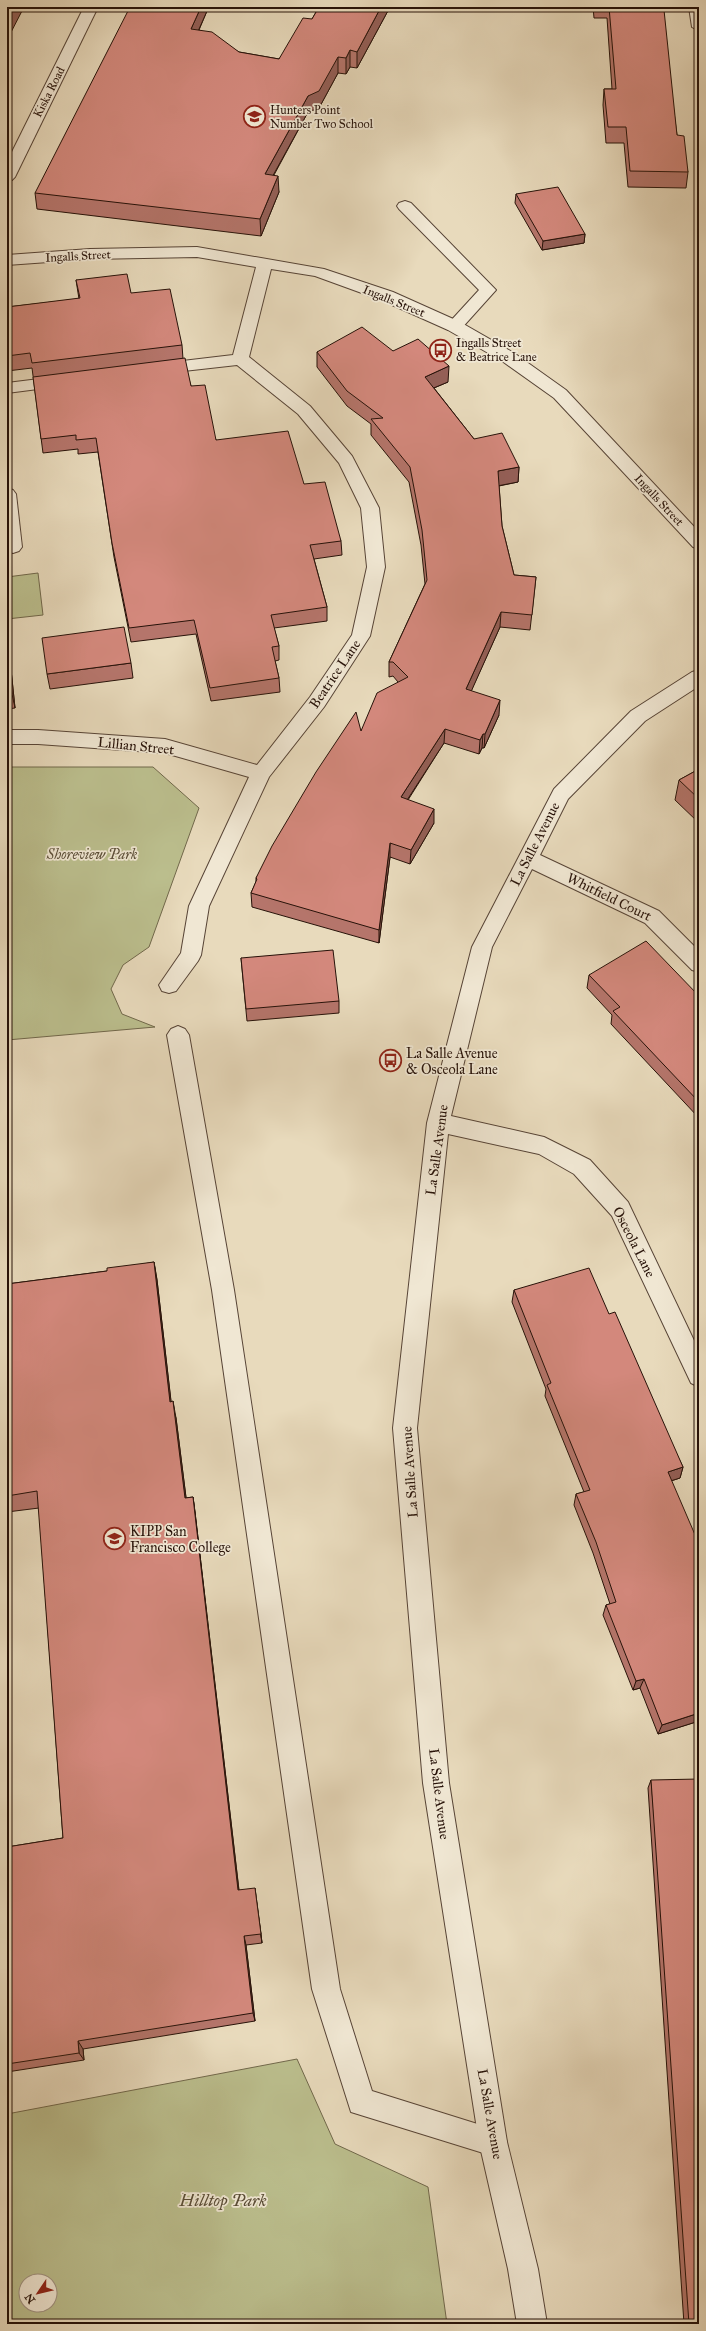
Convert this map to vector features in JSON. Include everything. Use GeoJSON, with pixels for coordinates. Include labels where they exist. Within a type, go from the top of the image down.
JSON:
{"type":"FeatureCollection","features":[{"type":"Feature","properties":{"kind":"street","name":"Kiska Road"},"geometry":{"type":"LineString","coordinates":[[7,177],[91,7]]}},
{"type":"Feature","properties":{"kind":"street"},"geometry":{"type":"LineString","coordinates":[[696,7],[699,26]]}},
{"type":"Feature","properties":{"kind":"street"},"geometry":{"type":"LineString","coordinates":[[405,206],[488,290],[454,326]]}},
{"type":"Feature","properties":{"kind":"street","name":"Ingalls Street"},"geometry":{"type":"LineString","coordinates":[[7,260],[90,254],[197,252],[318,272],[387,296],[454,326],[508,357],[560,394],[699,543]]}},
{"type":"Feature","properties":{"kind":"street"},"geometry":{"type":"LineString","coordinates":[[139,372],[240,359],[265,263]]}},
{"type":"Feature","properties":{"kind":"street","name":"Beatrice Lane"},"geometry":{"type":"LineString","coordinates":[[169,985],[191,955],[199,906],[261,773],[317,702],[361,636],[376,567],[370,508],[346,460],[304,410],[240,359]]}},
{"type":"Feature","properties":{"kind":"street"},"geometry":{"type":"LineString","coordinates":[[7,388],[77,379]]}},
{"type":"Feature","properties":{"kind":"street"},"geometry":{"type":"LineString","coordinates":[[7,494],[13,547]]}},
{"type":"Feature","properties":{"kind":"street","name":"La Salle Avenue"},"geometry":{"type":"LineString","coordinates":[[532,2324],[523,2269],[493,2142],[436,1782],[405,1428],[438,1123],[482,947],[561,794],[638,716],[699,677]]}},
{"type":"Feature","properties":{"kind":"street","name":"Lillian Street"},"geometry":{"type":"LineString","coordinates":[[7,737],[165,746],[261,773]]}},
{"type":"Feature","properties":{"kind":"street","name":"Whitfield Court"},"geometry":{"type":"LineString","coordinates":[[528,858],[652,917],[699,964]]}},
{"type":"Feature","properties":{"kind":"street"},"geometry":{"type":"LineString","coordinates":[[178,1035],[223,1290],[326,1989],[361,2102],[493,2142]]}},
{"type":"Feature","properties":{"kind":"street","name":"Osceola Lane"},"geometry":{"type":"LineString","coordinates":[[438,1123],[474,1129],[544,1146],[582,1167],[620,1209],[699,1376]]}},
{"type":"Feature","properties":{"kind":"green space"},"geometry":{"type":"Polygon","coordinates":[[[38,573],[43,615],[7,619],[7,577],[38,573]]]}},
{"type":"Feature","properties":{"kind":"green space","name":"Shoreview Park"},"geometry":{"type":"Polygon","coordinates":[[[7,767],[153,767],[199,808],[149,947],[123,965],[111,989],[122,1014],[155,1027],[7,1040],[7,767]]]}},
{"type":"Feature","properties":{"kind":"green space","name":"Hilltop Park"},"geometry":{"type":"Polygon","coordinates":[[[297,2059],[335,2144],[428,2187],[447,2324],[7,2324],[7,2114],[297,2059]]]}},
{"type":"Feature","properties":{"kind":"building"},"geometry":{"type":"Polygon","coordinates":[[[7,7],[11,7],[7,14],[7,7]]]}},
{"type":"Feature","properties":{"kind":"building"},"geometry":{"type":"Polygon","coordinates":[[[130,7],[201,7],[191,29],[212,32],[239,52],[279,59],[303,18],[312,19],[319,7],[381,7],[357,52],[350,50],[346,58],[338,57],[319,91],[308,96],[265,174],[278,176],[260,219],[35,193],[130,7]]]}},
{"type":"Feature","properties":{"kind":"building"},"geometry":{"type":"Polygon","coordinates":[[[609,7],[660,7],[661,10],[664,10],[677,135],[684,136],[688,172],[630,171],[626,127],[608,127],[604,89],[616,89],[609,7]]]}},
{"type":"Feature","properties":{"kind":"building"},"geometry":{"type":"Polygon","coordinates":[[[558,187],[585,234],[543,241],[516,194],[558,187]]]}},
{"type":"Feature","properties":{"kind":"building"},"geometry":{"type":"Polygon","coordinates":[[[127,274],[131,293],[170,289],[182,345],[32,363],[30,353],[7,356],[7,307],[80,298],[76,280],[127,274]]]}},
{"type":"Feature","properties":{"kind":"building"},"geometry":{"type":"Polygon","coordinates":[[[362,327],[393,351],[418,339],[449,366],[425,377],[474,439],[502,433],[519,467],[498,471],[502,526],[514,575],[536,577],[532,615],[501,612],[466,689],[500,700],[485,734],[483,734],[480,740],[445,729],[401,797],[434,809],[411,850],[390,843],[379,930],[251,893],[257,879],[256,878],[272,846],[316,772],[356,712],[361,731],[377,693],[408,677],[393,662],[389,662],[427,580],[422,530],[410,467],[371,419],[383,418],[347,391],[317,352],[362,327]]]}},
{"type":"Feature","properties":{"kind":"building"},"geometry":{"type":"Polygon","coordinates":[[[185,358],[191,386],[205,385],[216,440],[288,431],[304,484],[325,482],[341,541],[310,545],[327,607],[271,615],[279,646],[272,647],[279,678],[210,688],[194,620],[129,628],[112,543],[96,438],[76,440],[76,435],[41,439],[33,377],[185,358]]]}},
{"type":"Feature","properties":{"kind":"building"},"geometry":{"type":"Polygon","coordinates":[[[124,627],[131,663],[47,674],[42,638],[124,627]]]}},
{"type":"Feature","properties":{"kind":"building"},"geometry":{"type":"Polygon","coordinates":[[[7,646],[12,694],[7,694],[7,646]]]}},
{"type":"Feature","properties":{"kind":"building"},"geometry":{"type":"Polygon","coordinates":[[[699,769],[699,799],[679,780],[699,769]]]}},
{"type":"Feature","properties":{"kind":"building"},"geometry":{"type":"Polygon","coordinates":[[[646,941],[699,996],[699,1102],[613,1011],[620,1007],[589,975],[646,941]]]}},
{"type":"Feature","properties":{"kind":"building"},"geometry":{"type":"Polygon","coordinates":[[[333,950],[339,1001],[246,1009],[241,958],[333,950]]]}},
{"type":"Feature","properties":{"kind":"building","name":"KIPP San Francisco College"},"geometry":{"type":"Polygon","coordinates":[[[154,1262],[170,1402],[173,1401],[185,1498],[193,1497],[238,1890],[255,1888],[261,1934],[244,1936],[253,2013],[78,2041],[79,2053],[7,2064],[7,1847],[63,1838],[37,1491],[7,1496],[7,1284],[107,1271],[107,1268],[154,1262]]]}},
{"type":"Feature","properties":{"kind":"building"},"geometry":{"type":"Polygon","coordinates":[[[589,1268],[609,1314],[615,1312],[683,1467],[668,1472],[699,1544],[699,1713],[662,1725],[644,1679],[636,1681],[606,1605],[616,1602],[596,1542],[576,1494],[590,1490],[547,1385],[551,1383],[514,1290],[589,1268]]]}},
{"type":"Feature","properties":{"kind":"building"},"geometry":{"type":"Polygon","coordinates":[[[699,1779],[699,2324],[689,2324],[651,1780],[699,1779]]]}},
{"type":"Feature","properties":{"kind":"place","name":"Hunters Point Number Two School"},"geometry":{"type":"Point","coordinates":[254,117]}},
{"type":"Feature","properties":{"kind":"place","name":"Ingalls Street & Beatrice Lane"},"geometry":{"type":"Point","coordinates":[440,350]}},
{"type":"Feature","properties":{"kind":"place","name":"La Salle Avenue & Osceola Lane"},"geometry":{"type":"Point","coordinates":[390,1061]}},
{"type":"Feature","properties":{"kind":"place","name":"KIPP San Francisco College"},"geometry":{"type":"Point","coordinates":[114,1539]}}]}
